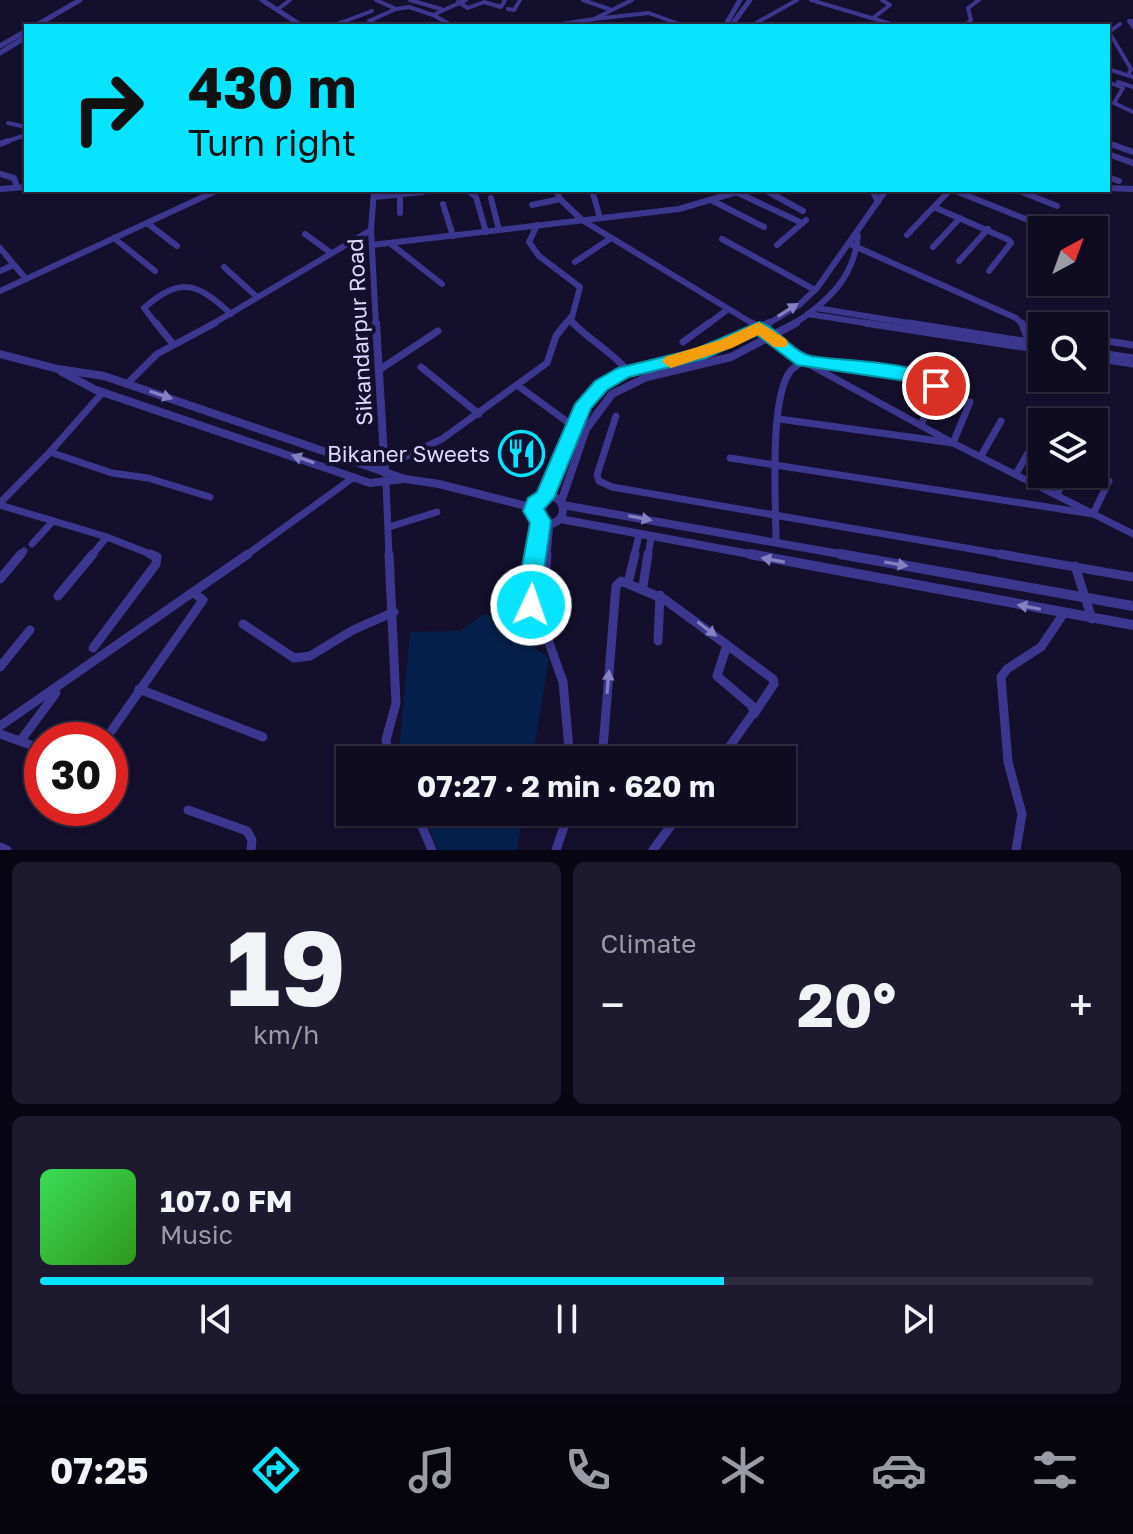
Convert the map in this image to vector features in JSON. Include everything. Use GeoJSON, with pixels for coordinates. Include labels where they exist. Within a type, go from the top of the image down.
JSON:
{"type":"FeatureCollection","features":[{"type":"Feature","properties":{"kind":"street"},"geometry":{"type":"LineString","coordinates":[[38,24],[80,0]]}},
{"type":"Feature","properties":{"kind":"street"},"geometry":{"type":"LineString","coordinates":[[48,24],[90,0]]}},
{"type":"Feature","properties":{"kind":"street"},"geometry":{"type":"LineString","coordinates":[[262,0],[299,24]]}},
{"type":"Feature","properties":{"kind":"street"},"geometry":{"type":"LineString","coordinates":[[275,9],[283,0]]}},
{"type":"Feature","properties":{"kind":"street"},"geometry":{"type":"LineString","coordinates":[[275,9],[290,0]]}},
{"type":"Feature","properties":{"kind":"street"},"geometry":{"type":"LineString","coordinates":[[376,0],[396,9]]}},
{"type":"Feature","properties":{"kind":"street"},"geometry":{"type":"LineString","coordinates":[[410,0],[443,9]]}},
{"type":"Feature","properties":{"kind":"street"},"geometry":{"type":"LineString","coordinates":[[433,15],[466,0]]}},
{"type":"Feature","properties":{"kind":"street"},"geometry":{"type":"LineString","coordinates":[[458,2],[468,8],[484,2],[501,7],[505,0]]}},
{"type":"Feature","properties":{"kind":"street"},"geometry":{"type":"LineString","coordinates":[[583,0],[609,9]]}},
{"type":"Feature","properties":{"kind":"street"},"geometry":{"type":"LineString","coordinates":[[594,19],[632,0]]}},
{"type":"Feature","properties":{"kind":"street"},"geometry":{"type":"LineString","coordinates":[[729,24],[740,0]]}},
{"type":"Feature","properties":{"kind":"street"},"geometry":{"type":"LineString","coordinates":[[730,24],[750,0]]}},
{"type":"Feature","properties":{"kind":"street"},"geometry":{"type":"LineString","coordinates":[[755,24],[797,0]]}},
{"type":"Feature","properties":{"kind":"street"},"geometry":{"type":"LineString","coordinates":[[811,0],[892,24]]}},
{"type":"Feature","properties":{"kind":"street"},"geometry":{"type":"LineString","coordinates":[[873,18],[889,8],[890,5],[882,0]]}},
{"type":"Feature","properties":{"kind":"street"},"geometry":{"type":"LineString","coordinates":[[966,24],[971,20],[968,8],[979,0]]}},
{"type":"Feature","properties":{"kind":"street"},"geometry":{"type":"LineString","coordinates":[[376,24],[369,21],[396,9],[409,7],[449,24]]}},
{"type":"Feature","properties":{"kind":"street"},"geometry":{"type":"LineString","coordinates":[[337,24],[372,11]]}},
{"type":"Feature","properties":{"kind":"street"},"geometry":{"type":"LineString","coordinates":[[562,24],[649,13],[679,24]]}},
{"type":"Feature","properties":{"kind":"street"},"geometry":{"type":"LineString","coordinates":[[1133,21],[1129,21],[1133,27]]}},
{"type":"Feature","properties":{"kind":"street"},"geometry":{"type":"LineString","coordinates":[[1110,29],[1120,24]]}},
{"type":"Feature","properties":{"kind":"street"},"geometry":{"type":"LineString","coordinates":[[0,46],[24,32]]}},
{"type":"Feature","properties":{"kind":"street"},"geometry":{"type":"LineString","coordinates":[[0,53],[24,38]]}},
{"type":"Feature","properties":{"kind":"street"},"geometry":{"type":"LineString","coordinates":[[1110,38],[1131,69],[1131,76],[1110,70]]}},
{"type":"Feature","properties":{"kind":"street"},"geometry":{"type":"LineString","coordinates":[[1110,81],[1133,87]]}},
{"type":"Feature","properties":{"kind":"street"},"geometry":{"type":"LineString","coordinates":[[1110,81],[1123,88],[1115,101]]}},
{"type":"Feature","properties":{"kind":"street"},"geometry":{"type":"LineString","coordinates":[[1110,99],[1133,112]]}},
{"type":"Feature","properties":{"kind":"street"},"geometry":{"type":"LineString","coordinates":[[8,123],[24,127]]}},
{"type":"Feature","properties":{"kind":"street"},"geometry":{"type":"LineString","coordinates":[[0,144],[24,136]]}},
{"type":"Feature","properties":{"kind":"street"},"geometry":{"type":"LineString","coordinates":[[1110,144],[1133,152]]}},
{"type":"Feature","properties":{"kind":"street"},"geometry":{"type":"LineString","coordinates":[[1110,155],[1133,163]]}},
{"type":"Feature","properties":{"kind":"street"},"geometry":{"type":"LineString","coordinates":[[0,174],[14,178],[17,187]]}},
{"type":"Feature","properties":{"kind":"street"},"geometry":{"type":"LineString","coordinates":[[1110,178],[1119,181]]}},
{"type":"Feature","properties":{"kind":"street"},"geometry":{"type":"LineString","coordinates":[[0,189],[24,187]]}},
{"type":"Feature","properties":{"kind":"street"},"geometry":{"type":"LineString","coordinates":[[1110,188],[1133,189]]}},
{"type":"Feature","properties":{"kind":"street"},"geometry":{"type":"LineString","coordinates":[[0,294],[214,192]]}},
{"type":"Feature","properties":{"kind":"street"},"geometry":{"type":"LineString","coordinates":[[374,193],[423,192]]}},
{"type":"Feature","properties":{"kind":"street"},"geometry":{"type":"LineString","coordinates":[[470,192],[476,197],[486,232]]}},
{"type":"Feature","properties":{"kind":"street"},"geometry":{"type":"LineString","coordinates":[[557,192],[582,220],[759,327],[803,361],[953,443],[1133,534]]}},
{"type":"Feature","properties":{"kind":"street"},"geometry":{"type":"LineString","coordinates":[[593,192],[600,218]]}},
{"type":"Feature","properties":{"kind":"street"},"geometry":{"type":"LineString","coordinates":[[372,245],[679,209],[737,192]]}},
{"type":"Feature","properties":{"kind":"street"},"geometry":{"type":"LineString","coordinates":[[742,192],[804,222],[777,245]]}},
{"type":"Feature","properties":{"kind":"street"},"geometry":{"type":"LineString","coordinates":[[769,192],[803,211]]}},
{"type":"Feature","properties":{"kind":"street"},"geometry":{"type":"LineString","coordinates":[[873,192],[878,202]]}},
{"type":"Feature","properties":{"kind":"street"},"geometry":{"type":"LineString","coordinates":[[569,746],[563,682],[531,605],[528,589],[550,521],[562,504],[595,413],[614,392],[648,377],[728,358],[812,311],[848,275],[859,248],[858,236],[865,220],[886,192]]}},
{"type":"Feature","properties":{"kind":"street"},"geometry":{"type":"LineString","coordinates":[[907,235],[950,192]]}},
{"type":"Feature","properties":{"kind":"street"},"geometry":{"type":"LineString","coordinates":[[957,192],[1028,220]]}},
{"type":"Feature","properties":{"kind":"street"},"geometry":{"type":"LineString","coordinates":[[1022,192],[1057,206]]}},
{"type":"Feature","properties":{"kind":"street","name":"Sikandarpur Road"},"geometry":{"type":"LineString","coordinates":[[374,193],[371,230],[386,484]]}},
{"type":"Feature","properties":{"kind":"street"},"geometry":{"type":"LineString","coordinates":[[400,194],[400,213]]}},
{"type":"Feature","properties":{"kind":"street"},"geometry":{"type":"LineString","coordinates":[[491,198],[499,230]]}},
{"type":"Feature","properties":{"kind":"street"},"geometry":{"type":"LineString","coordinates":[[532,205],[560,199]]}},
{"type":"Feature","properties":{"kind":"street"},"geometry":{"type":"LineString","coordinates":[[711,200],[764,227]]}},
{"type":"Feature","properties":{"kind":"street"},"geometry":{"type":"LineString","coordinates":[[443,204],[453,236]]}},
{"type":"Feature","properties":{"kind":"street"},"geometry":{"type":"LineString","coordinates":[[936,208],[988,229],[1011,243],[989,271]]}},
{"type":"Feature","properties":{"kind":"street"},"geometry":{"type":"LineString","coordinates":[[933,247],[960,218]]}},
{"type":"Feature","properties":{"kind":"street"},"geometry":{"type":"LineString","coordinates":[[147,223],[177,246]]}},
{"type":"Feature","properties":{"kind":"street"},"geometry":{"type":"LineString","coordinates":[[385,459],[419,450],[449,435],[547,363],[556,336],[570,318],[580,287],[539,256],[529,242],[537,225]]}},
{"type":"Feature","properties":{"kind":"street"},"geometry":{"type":"LineString","coordinates":[[959,261],[988,229]]}},
{"type":"Feature","properties":{"kind":"street"},"geometry":{"type":"LineString","coordinates":[[127,384],[146,361],[371,230]]}},
{"type":"Feature","properties":{"kind":"street"},"geometry":{"type":"LineString","coordinates":[[305,234],[331,253]]}},
{"type":"Feature","properties":{"kind":"street"},"geometry":{"type":"LineString","coordinates":[[534,508],[545,498],[573,426],[591,395],[628,371],[700,354],[759,327],[815,290],[848,243],[858,236]]}},
{"type":"Feature","properties":{"kind":"street"},"geometry":{"type":"LineString","coordinates":[[114,238],[155,271]]}},
{"type":"Feature","properties":{"kind":"street"},"geometry":{"type":"LineString","coordinates":[[575,262],[611,238]]}},
{"type":"Feature","properties":{"kind":"street"},"geometry":{"type":"LineString","coordinates":[[722,239],[815,290]]}},
{"type":"Feature","properties":{"kind":"street"},"geometry":{"type":"LineString","coordinates":[[848,243],[1016,318],[1028,340]]}},
{"type":"Feature","properties":{"kind":"street"},"geometry":{"type":"LineString","coordinates":[[391,244],[442,284]]}},
{"type":"Feature","properties":{"kind":"street"},"geometry":{"type":"LineString","coordinates":[[0,248],[26,279]]}},
{"type":"Feature","properties":{"kind":"street"},"geometry":{"type":"LineString","coordinates":[[0,271],[13,265]]}},
{"type":"Feature","properties":{"kind":"street"},"geometry":{"type":"LineString","coordinates":[[224,267],[257,297]]}},
{"type":"Feature","properties":{"kind":"street"},"geometry":{"type":"LineString","coordinates":[[173,344],[144,308],[179,287],[186,284],[200,287],[231,314]]}},
{"type":"Feature","properties":{"kind":"street"},"geometry":{"type":"LineString","coordinates":[[683,342],[728,309]]}},
{"type":"Feature","properties":{"kind":"street"},"geometry":{"type":"LineString","coordinates":[[812,311],[1028,345]]}},
{"type":"Feature","properties":{"kind":"street"},"geometry":{"type":"LineString","coordinates":[[570,318],[585,336],[607,349],[628,371]]}},
{"type":"Feature","properties":{"kind":"street"},"geometry":{"type":"LineString","coordinates":[[1024,329],[1028,330]]}},
{"type":"Feature","properties":{"kind":"street"},"geometry":{"type":"LineString","coordinates":[[379,370],[438,331]]}},
{"type":"Feature","properties":{"kind":"street"},"geometry":{"type":"LineString","coordinates":[[1108,341],[1133,345]]}},
{"type":"Feature","properties":{"kind":"street"},"geometry":{"type":"LineString","coordinates":[[0,354],[58,369],[104,376],[405,479],[439,484],[534,508]]}},
{"type":"Feature","properties":{"kind":"street"},"geometry":{"type":"LineString","coordinates":[[1108,354],[1133,358]]}},
{"type":"Feature","properties":{"kind":"street"},"geometry":{"type":"LineString","coordinates":[[1108,360],[1133,364]]}},
{"type":"Feature","properties":{"kind":"street"},"geometry":{"type":"LineString","coordinates":[[776,543],[779,419],[785,380],[790,370],[803,361],[916,376],[935,384],[921,425]]}},
{"type":"Feature","properties":{"kind":"street"},"geometry":{"type":"LineString","coordinates":[[421,367],[479,414]]}},
{"type":"Feature","properties":{"kind":"street"},"geometry":{"type":"LineString","coordinates":[[58,369],[103,392],[370,483],[386,484],[405,479]]}},
{"type":"Feature","properties":{"kind":"street"},"geometry":{"type":"LineString","coordinates":[[517,385],[573,426]]}},
{"type":"Feature","properties":{"kind":"street"},"geometry":{"type":"LineString","coordinates":[[93,648],[158,560],[152,553],[107,537],[0,504],[103,392]]}},
{"type":"Feature","properties":{"kind":"street"},"geometry":{"type":"LineString","coordinates":[[953,443],[970,402]]}},
{"type":"Feature","properties":{"kind":"street"},"geometry":{"type":"LineString","coordinates":[[616,416],[597,475],[605,485],[1133,577]]}},
{"type":"Feature","properties":{"kind":"street"},"geometry":{"type":"LineString","coordinates":[[779,419],[953,443]]}},
{"type":"Feature","properties":{"kind":"street"},"geometry":{"type":"LineString","coordinates":[[981,456],[1001,421]]}},
{"type":"Feature","properties":{"kind":"street"},"geometry":{"type":"LineString","coordinates":[[50,452],[112,473],[148,478],[210,497]]}},
{"type":"Feature","properties":{"kind":"street"},"geometry":{"type":"LineString","coordinates":[[1016,474],[1028,453]]}},
{"type":"Feature","properties":{"kind":"street"},"geometry":{"type":"LineString","coordinates":[[730,458],[1093,514]]}},
{"type":"Feature","properties":{"kind":"street"},"geometry":{"type":"LineString","coordinates":[[0,726],[172,604],[194,593],[354,477]]}},
{"type":"Feature","properties":{"kind":"street"},"geometry":{"type":"LineString","coordinates":[[1093,514],[1109,481]]}},
{"type":"Feature","properties":{"kind":"street"},"geometry":{"type":"LineString","coordinates":[[386,484],[396,703],[387,746]]}},
{"type":"Feature","properties":{"kind":"street"},"geometry":{"type":"LineString","coordinates":[[1057,495],[1060,488]]}},
{"type":"Feature","properties":{"kind":"street"},"geometry":{"type":"LineString","coordinates":[[545,498],[562,504],[1133,606]]}},
{"type":"Feature","properties":{"kind":"street"},"geometry":{"type":"LineString","coordinates":[[534,508],[535,515],[550,521],[1133,625]]}},
{"type":"Feature","properties":{"kind":"street"},"geometry":{"type":"LineString","coordinates":[[389,527],[437,512]]}},
{"type":"Feature","properties":{"kind":"street"},"geometry":{"type":"LineString","coordinates":[[32,544],[53,521]]}},
{"type":"Feature","properties":{"kind":"street"},"geometry":{"type":"LineString","coordinates":[[538,618],[543,606],[550,521]]}},
{"type":"Feature","properties":{"kind":"street"},"geometry":{"type":"LineString","coordinates":[[628,583],[639,535]]}},
{"type":"Feature","properties":{"kind":"street"},"geometry":{"type":"LineString","coordinates":[[58,596],[107,537]]}},
{"type":"Feature","properties":{"kind":"street"},"geometry":{"type":"LineString","coordinates":[[643,586],[651,538]]}},
{"type":"Feature","properties":{"kind":"street"},"geometry":{"type":"LineString","coordinates":[[0,579],[24,551]]}},
{"type":"Feature","properties":{"kind":"street"},"geometry":{"type":"LineString","coordinates":[[1075,566],[1092,619]]}},
{"type":"Feature","properties":{"kind":"street"},"geometry":{"type":"LineString","coordinates":[[603,746],[616,586],[619,582],[643,586],[660,595],[773,679],[774,684],[730,746]]}},
{"type":"Feature","properties":{"kind":"street"},"geometry":{"type":"LineString","coordinates":[[117,722],[203,600],[194,593]]}},
{"type":"Feature","properties":{"kind":"street"},"geometry":{"type":"LineString","coordinates":[[658,641],[660,595]]}},
{"type":"Feature","properties":{"kind":"street"},"geometry":{"type":"LineString","coordinates":[[243,624],[294,658],[310,656],[353,630],[394,612]]}},
{"type":"Feature","properties":{"kind":"street"},"geometry":{"type":"LineString","coordinates":[[1016,850],[1023,821],[1008,762],[1001,677],[1007,669],[1041,647],[1064,613]]}},
{"type":"Feature","properties":{"kind":"street"},"geometry":{"type":"LineString","coordinates":[[0,667],[30,630]]}},
{"type":"Feature","properties":{"kind":"street"},"geometry":{"type":"LineString","coordinates":[[727,645],[717,676],[751,705],[753,716]]}},
{"type":"Feature","properties":{"kind":"street"},"geometry":{"type":"LineString","coordinates":[[139,689],[263,737]]}},
{"type":"Feature","properties":{"kind":"street"},"geometry":{"type":"LineString","coordinates":[[21,740],[56,693]]}},
{"type":"Feature","properties":{"kind":"street"},"geometry":{"type":"LineString","coordinates":[[0,734],[24,741]]}},
{"type":"Feature","properties":{"kind":"street"},"geometry":{"type":"LineString","coordinates":[[188,810],[247,831],[252,840],[251,850]]}},
{"type":"Feature","properties":{"kind":"street"},"geometry":{"type":"LineString","coordinates":[[422,826],[432,850]]}},
{"type":"Feature","properties":{"kind":"street"},"geometry":{"type":"LineString","coordinates":[[556,850],[564,826]]}},
{"type":"Feature","properties":{"kind":"street"},"geometry":{"type":"LineString","coordinates":[[653,850],[671,826]]}},
{"type":"Feature","properties":{"kind":"street"},"geometry":{"type":"LineString","coordinates":[[0,847],[7,850]]}},
{"type":"Feature","properties":{"kind":"water"},"geometry":{"type":"Polygon","coordinates":[[[486,613],[549,658],[534,746],[400,746],[410,632],[460,631],[486,613]]]}},
{"type":"Feature","properties":{"kind":"water"},"geometry":{"type":"Polygon","coordinates":[[[429,826],[521,826],[517,850],[438,850],[429,826]]]}},
{"type":"Feature","properties":{"kind":"slow traffic"},"geometry":{"type":"LineString","coordinates":[[671,362],[726,344],[759,327],[780,343]]}},
{"type":"Feature","properties":{"kind":"place","name":"Bikaner Sweets"},"geometry":{"type":"Point","coordinates":[521,453]}},
{"type":"Feature","properties":{"kind":"route"},"geometry":{"type":"LineString","coordinates":[[531,605],[528,589],[541,521],[533,511],[535,504],[545,498],[584,404],[601,386],[624,372],[700,354],[759,327],[803,361],[916,376],[936,386]]}}]}
